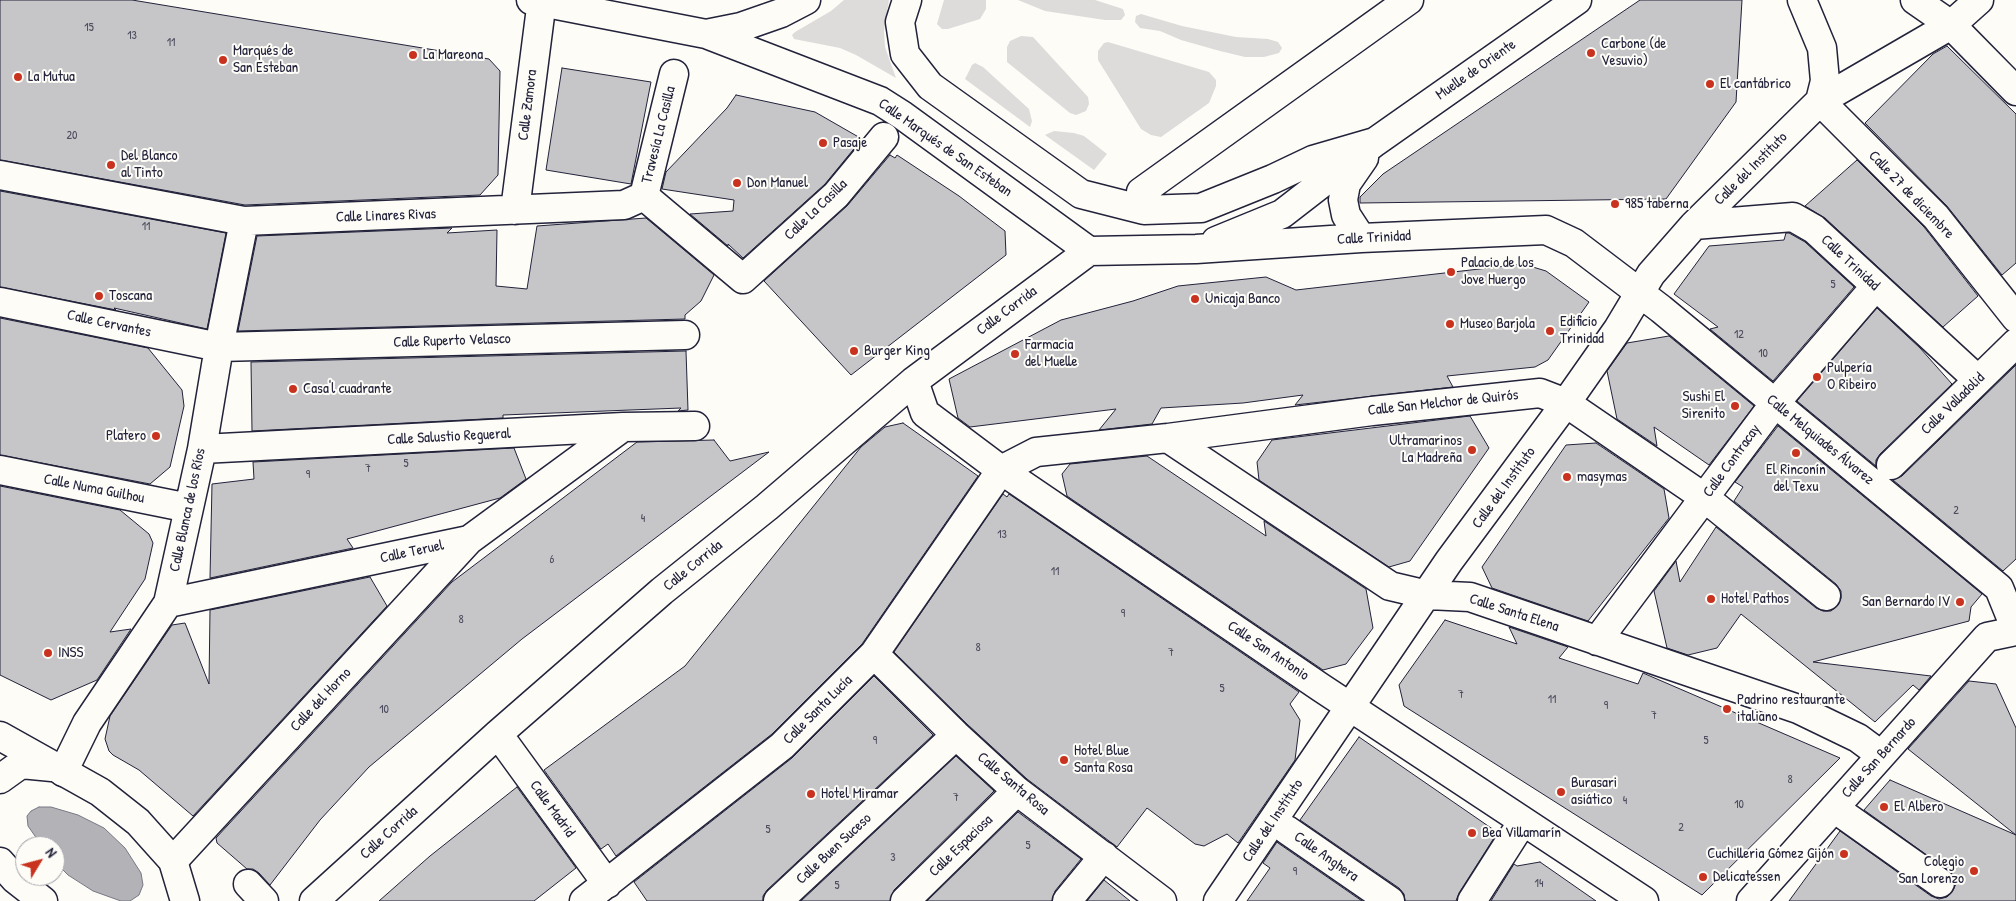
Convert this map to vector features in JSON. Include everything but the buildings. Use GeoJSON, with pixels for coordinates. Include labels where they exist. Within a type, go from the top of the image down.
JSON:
{"type":"FeatureCollection","features":[{"type":"Feature","properties":{"kind":"street","name":"Calle Marqués de San Esteban"},"geometry":{"type":"LineString","coordinates":[[706,34],[741,27],[781,13],[806,0]]}},
{"type":"Feature","properties":{"kind":"street","name":"Muelle de Oriente"},"geometry":{"type":"LineString","coordinates":[[907,0],[900,22],[905,54],[930,86],[1081,194],[1144,210],[1202,208],[1274,179],[1313,160],[1375,142]]}},
{"type":"Feature","properties":{"kind":"street"},"geometry":{"type":"LineString","coordinates":[[1141,192],[1409,0]]}},
{"type":"Feature","properties":{"kind":"street","name":"Muelle de Oriente"},"geometry":{"type":"LineString","coordinates":[[1196,249],[1282,214],[1375,142],[1577,0]]}},
{"type":"Feature","properties":{"kind":"street"},"geometry":{"type":"LineString","coordinates":[[1802,0],[1822,48],[1825,82],[1820,101]]}},
{"type":"Feature","properties":{"kind":"street"},"geometry":{"type":"LineString","coordinates":[[1915,0],[1946,13],[2016,91]]}},
{"type":"Feature","properties":{"kind":"street","name":"Calle del Instituto"},"geometry":{"type":"LineString","coordinates":[[1218,901],[1449,562],[1618,329],[1651,274],[1694,225],[1820,101],[1946,13],[1979,0]]}},
{"type":"Feature","properties":{"kind":"street","name":"Calle Marqués de San Esteban"},"geometry":{"type":"LineString","coordinates":[[538,1],[706,34],[880,101],[1089,251]]}},
{"type":"Feature","properties":{"kind":"street","name":"Calle Zamora"},"geometry":{"type":"LineString","coordinates":[[515,210],[538,1]]}},
{"type":"Feature","properties":{"kind":"street","name":"Travesía La Casilla"},"geometry":{"type":"LineString","coordinates":[[644,196],[674,74]]}},
{"type":"Feature","properties":{"kind":"street","name":"Calle 27 de diciembre"},"geometry":{"type":"LineString","coordinates":[[1820,101],[1936,216],[2016,318]]}},
{"type":"Feature","properties":{"kind":"street","name":"Calle La Casilla"},"geometry":{"type":"LineString","coordinates":[[644,196],[743,279],[836,195],[884,136]]}},
{"type":"Feature","properties":{"kind":"street","name":"Muelle de Oriente"},"geometry":{"type":"LineString","coordinates":[[1362,238],[1346,215],[1343,200],[1346,184],[1375,142]]}},
{"type":"Feature","properties":{"kind":"street","name":"Calle Linares Rivas"},"geometry":{"type":"LineString","coordinates":[[0,175],[244,221],[624,205],[644,196]]}},
{"type":"Feature","properties":{"kind":"street","name":"Calle Trinidad"},"geometry":{"type":"LineString","coordinates":[[1694,225],[1793,216],[1814,229],[1978,380]]}},
{"type":"Feature","properties":{"kind":"street","name":"Calle Blanca de los Ríos"},"geometry":{"type":"LineString","coordinates":[[60,770],[87,723],[168,602],[202,449],[219,347],[244,221]]}},
{"type":"Feature","properties":{"kind":"street","name":"Calle Trinidad"},"geometry":{"type":"LineString","coordinates":[[1089,251],[1196,249],[1362,238],[1546,230],[1574,243],[1639,293]]}},
{"type":"Feature","properties":{"kind":"street","name":"Calle Corrida"},"geometry":{"type":"LineString","coordinates":[[314,901],[498,734],[662,591],[766,507],[914,381],[1089,251]]}},
{"type":"Feature","properties":{"kind":"street","name":"Calle Contracay"},"geometry":{"type":"LineString","coordinates":[[1596,640],[1775,403],[1875,287]]}},
{"type":"Feature","properties":{"kind":"street","name":"Calle Melquiades Álvarez"},"geometry":{"type":"LineString","coordinates":[[1639,293],[1775,403],[2011,612]]}},
{"type":"Feature","properties":{"kind":"street","name":"Calle Cervantes"},"geometry":{"type":"LineString","coordinates":[[0,302],[219,347]]}},
{"type":"Feature","properties":{"kind":"street","name":"Calle Ruperto Velasco"},"geometry":{"type":"LineString","coordinates":[[219,347],[685,335]]}},
{"type":"Feature","properties":{"kind":"street","name":"Calle Valladolid"},"geometry":{"type":"LineString","coordinates":[[1891,465],[2016,343]]}},
{"type":"Feature","properties":{"kind":"street","name":"Calle San Antonio"},"geometry":{"type":"LineString","coordinates":[[914,381],[925,413],[1001,470],[1351,707],[1644,901]]}},
{"type":"Feature","properties":{"kind":"street","name":"Calle San Melchor de Quirós"},"geometry":{"type":"LineString","coordinates":[[1001,470],[1036,452],[1168,438],[1372,411],[1540,393],[1566,403],[1705,498],[1826,596]]}},
{"type":"Feature","properties":{"kind":"street","name":"Calle Salustio Regueral"},"geometry":{"type":"LineString","coordinates":[[202,449],[695,426]]}},
{"type":"Feature","properties":{"kind":"street","name":"Calle Teruel"},"geometry":{"type":"LineString","coordinates":[[168,602],[470,540],[623,428]]}},
{"type":"Feature","properties":{"kind":"street","name":"Calle Santa Elena"},"geometry":{"type":"LineString","coordinates":[[1168,438],[1390,586],[1428,595],[1470,597],[1798,709],[1858,738],[1881,755]]}},
{"type":"Feature","properties":{"kind":"street","name":"Calle Numa Guilhou"},"geometry":{"type":"LineString","coordinates":[[0,470],[189,508]]}},
{"type":"Feature","properties":{"kind":"street","name":"Calle Santa Lucía"},"geometry":{"type":"LineString","coordinates":[[584,901],[782,746],[874,654],[1001,470]]}},
{"type":"Feature","properties":{"kind":"street","name":"Calle del Horno"},"geometry":{"type":"LineString","coordinates":[[173,861],[470,540]]}},
{"type":"Feature","properties":{"kind":"street","name":"Calle San Bernardo"},"geometry":{"type":"LineString","coordinates":[[1751,901],[2011,612]]}},
{"type":"Feature","properties":{"kind":"street","name":"Calle Santa Rosa"},"geometry":{"type":"LineString","coordinates":[[874,654],[956,735],[1018,791],[1162,901]]}},
{"type":"Feature","properties":{"kind":"street","name":"Calle Madrid"},"geometry":{"type":"LineString","coordinates":[[498,734],[606,884]]}},
{"type":"Feature","properties":{"kind":"street","name":"Calle Buen Suceso"},"geometry":{"type":"LineString","coordinates":[[778,901],[956,735]]}},
{"type":"Feature","properties":{"kind":"street"},"geometry":{"type":"LineString","coordinates":[[0,736],[100,792],[138,822],[173,861],[181,898]]}},
{"type":"Feature","properties":{"kind":"street"},"geometry":{"type":"LineString","coordinates":[[0,779],[21,764],[60,770]]}},
{"type":"Feature","properties":{"kind":"street","name":"Calle Espaciosa"},"geometry":{"type":"LineString","coordinates":[[905,901],[1018,791]]}},
{"type":"Feature","properties":{"kind":"street"},"geometry":{"type":"LineString","coordinates":[[1834,808],[1940,883]]}},
{"type":"Feature","properties":{"kind":"street"},"geometry":{"type":"LineString","coordinates":[[1472,901],[1523,821]]}},
{"type":"Feature","properties":{"kind":"street","name":"Calle Anghera"},"geometry":{"type":"LineString","coordinates":[[1287,830],[1390,901]]}},
{"type":"Feature","properties":{"kind":"street"},"geometry":{"type":"LineString","coordinates":[[1067,901],[1104,856]]}},
{"type":"Feature","properties":{"kind":"street"},"geometry":{"type":"LineString","coordinates":[[0,862],[16,879],[43,901]]}},
{"type":"Feature","properties":{"kind":"shaded area"},"geometry":{"type":"Polygon","coordinates":[[[844,0],[889,0],[884,31],[885,47],[896,78],[840,48],[794,39],[792,35],[795,32],[831,11],[844,0]]]}},
{"type":"Feature","properties":{"kind":"shaded area"},"geometry":{"type":"Polygon","coordinates":[[[944,0],[986,0],[986,9],[980,19],[948,29],[942,29],[937,24],[944,0]]]}},
{"type":"Feature","properties":{"kind":"shaded area"},"geometry":{"type":"Polygon","coordinates":[[[1018,0],[1095,0],[1123,9],[1125,15],[1121,20],[1105,20],[1045,11],[1018,0]]]}},
{"type":"Feature","properties":{"kind":"shaded area"},"geometry":{"type":"Polygon","coordinates":[[[1141,14],[1182,26],[1236,37],[1268,39],[1278,42],[1282,48],[1279,53],[1264,57],[1245,57],[1220,51],[1181,40],[1160,31],[1140,28],[1135,22],[1136,16],[1141,14]]]}},
{"type":"Feature","properties":{"kind":"shaded area"},"geometry":{"type":"Polygon","coordinates":[[[1021,36],[1033,37],[1088,97],[1089,104],[1086,111],[1076,115],[1070,113],[1007,62],[1007,47],[1010,41],[1021,36]]]}},
{"type":"Feature","properties":{"kind":"shaded area"},"geometry":{"type":"Polygon","coordinates":[[[1108,42],[1209,72],[1216,80],[1216,86],[1209,103],[1161,137],[1151,135],[1141,129],[1098,60],[1098,51],[1104,43],[1108,42]]]}},
{"type":"Feature","properties":{"kind":"shaded area"},"geometry":{"type":"Polygon","coordinates":[[[975,63],[983,67],[1029,109],[1032,121],[1030,127],[965,79],[975,63]]]}},
{"type":"Feature","properties":{"kind":"shaded area"},"geometry":{"type":"Polygon","coordinates":[[[1054,131],[1084,136],[1107,154],[1094,170],[1045,135],[1054,131]]]}},
{"type":"Feature","properties":{"kind":"shaded area"},"geometry":{"type":"Polygon","coordinates":[[[39,807],[51,807],[78,815],[104,828],[125,848],[141,873],[143,885],[139,895],[130,901],[121,901],[93,891],[68,875],[65,872],[65,836],[35,836],[28,826],[27,816],[31,811],[39,807]]]}},
{"type":"Feature","properties":{"kind":"place","name":"Carbone (de Vesuvio)"},"geometry":{"type":"Point","coordinates":[1591,53]}},
{"type":"Feature","properties":{"kind":"place","name":"La Mareona"},"geometry":{"type":"Point","coordinates":[413,55]}},
{"type":"Feature","properties":{"kind":"place","name":"Marqués de San Esteban"},"geometry":{"type":"Point","coordinates":[223,60]}},
{"type":"Feature","properties":{"kind":"place","name":"La Mutua"},"geometry":{"type":"Point","coordinates":[18,77]}},
{"type":"Feature","properties":{"kind":"place","name":"El cantábrico"},"geometry":{"type":"Point","coordinates":[1710,84]}},
{"type":"Feature","properties":{"kind":"place","name":"Pasaje"},"geometry":{"type":"Point","coordinates":[823,143]}},
{"type":"Feature","properties":{"kind":"place","name":"Del Blanco al Tinto"},"geometry":{"type":"Point","coordinates":[111,165]}},
{"type":"Feature","properties":{"kind":"place","name":"Don Manuel"},"geometry":{"type":"Point","coordinates":[737,183]}},
{"type":"Feature","properties":{"kind":"place","name":"985 taberna"},"geometry":{"type":"Point","coordinates":[1615,204]}},
{"type":"Feature","properties":{"kind":"place","name":"Palacio de los Jove Huergo"},"geometry":{"type":"Point","coordinates":[1451,272]}},
{"type":"Feature","properties":{"kind":"place","name":"Toscana"},"geometry":{"type":"Point","coordinates":[99,296]}},
{"type":"Feature","properties":{"kind":"place","name":"Unicaja Banco"},"geometry":{"type":"Point","coordinates":[1195,299]}},
{"type":"Feature","properties":{"kind":"place","name":"Museo Barjola"},"geometry":{"type":"Point","coordinates":[1450,324]}},
{"type":"Feature","properties":{"kind":"place","name":"Edificio Trinidad"},"geometry":{"type":"Point","coordinates":[1550,331]}},
{"type":"Feature","properties":{"kind":"place","name":"Burger King"},"geometry":{"type":"Point","coordinates":[854,351]}},
{"type":"Feature","properties":{"kind":"place","name":"Farmacia del Muelle"},"geometry":{"type":"Point","coordinates":[1015,354]}},
{"type":"Feature","properties":{"kind":"place","name":"Pulpería O Ribeiro"},"geometry":{"type":"Point","coordinates":[1817,377]}},
{"type":"Feature","properties":{"kind":"place","name":"Casa'l cuadrante"},"geometry":{"type":"Point","coordinates":[293,389]}},
{"type":"Feature","properties":{"kind":"place","name":"Sushi El Sirenito"},"geometry":{"type":"Point","coordinates":[1735,406]}},
{"type":"Feature","properties":{"kind":"place","name":"Platero"},"geometry":{"type":"Point","coordinates":[156,436]}},
{"type":"Feature","properties":{"kind":"place","name":"Ultramarinos La Madreña"},"geometry":{"type":"Point","coordinates":[1472,450]}},
{"type":"Feature","properties":{"kind":"place","name":"El Rinconín del Texu"},"geometry":{"type":"Point","coordinates":[1796,453]}},
{"type":"Feature","properties":{"kind":"place","name":"masymas"},"geometry":{"type":"Point","coordinates":[1567,477]}},
{"type":"Feature","properties":{"kind":"place","name":"Hotel Pathos"},"geometry":{"type":"Point","coordinates":[1711,599]}},
{"type":"Feature","properties":{"kind":"place","name":"San Bernardo IV"},"geometry":{"type":"Point","coordinates":[1960,602]}},
{"type":"Feature","properties":{"kind":"place","name":"INSS"},"geometry":{"type":"Point","coordinates":[48,653]}},
{"type":"Feature","properties":{"kind":"place","name":"Padrino restaurante italiano"},"geometry":{"type":"Point","coordinates":[1727,709]}},
{"type":"Feature","properties":{"kind":"place","name":"Hotel Blue Santa Rosa"},"geometry":{"type":"Point","coordinates":[1064,760]}},
{"type":"Feature","properties":{"kind":"place","name":"Burasari asiático"},"geometry":{"type":"Point","coordinates":[1561,792]}},
{"type":"Feature","properties":{"kind":"place","name":"Hotel Miramar"},"geometry":{"type":"Point","coordinates":[811,794]}},
{"type":"Feature","properties":{"kind":"place","name":"El Albero"},"geometry":{"type":"Point","coordinates":[1884,807]}},
{"type":"Feature","properties":{"kind":"place","name":"Bea Villamarín"},"geometry":{"type":"Point","coordinates":[1472,833]}},
{"type":"Feature","properties":{"kind":"place","name":"Cuchilleria Gómez Gijón"},"geometry":{"type":"Point","coordinates":[1844,854]}},
{"type":"Feature","properties":{"kind":"place","name":"Colegio San Lorenzo"},"geometry":{"type":"Point","coordinates":[1974,871]}},
{"type":"Feature","properties":{"kind":"place","name":"Delicatessen"},"geometry":{"type":"Point","coordinates":[1703,877]}}]}
